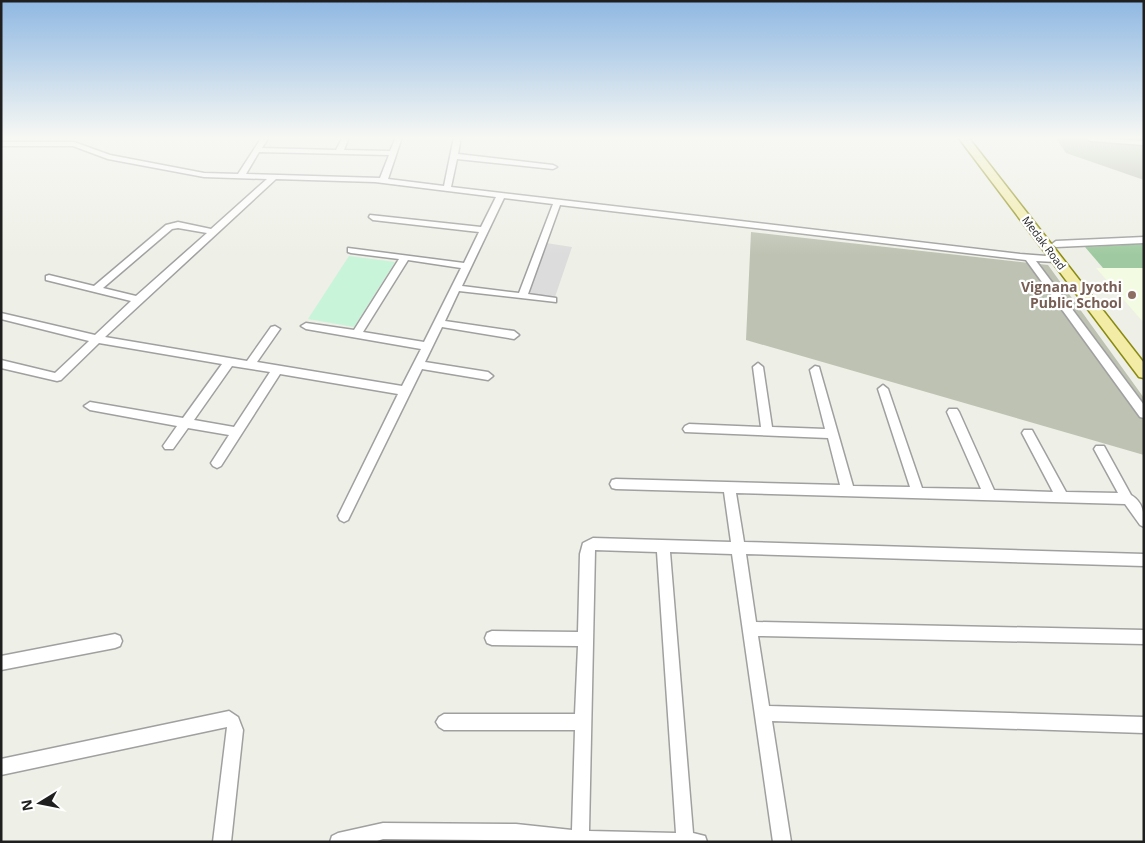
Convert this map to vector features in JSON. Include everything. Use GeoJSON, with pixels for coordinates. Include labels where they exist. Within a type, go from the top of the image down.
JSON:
{"type":"FeatureCollection","features":[{"type":"Feature","properties":{"kind":"main road","name":"Medak Road"},"geometry":{"type":"LineString","coordinates":[[996,176],[1056,259],[1144,373]]}},
{"type":"Feature","properties":{"kind":"main road","name":"Medak Road"},"geometry":{"type":"LineString","coordinates":[[999,176],[1056,244],[1144,356]]}},
{"type":"Feature","properties":{"kind":"street"},"geometry":{"type":"LineString","coordinates":[[228,176],[383,181],[1029,258],[1056,259]]}},
{"type":"Feature","properties":{"kind":"street"},"geometry":{"type":"LineString","coordinates":[[383,181],[385,176]]}},
{"type":"Feature","properties":{"kind":"street"},"geometry":{"type":"LineString","coordinates":[[448,189],[450,176]]}},
{"type":"Feature","properties":{"kind":"street"},"geometry":{"type":"LineString","coordinates":[[1,364],[57,377],[138,300],[273,178]]}},
{"type":"Feature","properties":{"kind":"street"},"geometry":{"type":"LineString","coordinates":[[344,516],[501,196]]}},
{"type":"Feature","properties":{"kind":"street"},"geometry":{"type":"LineString","coordinates":[[522,296],[557,203]]}},
{"type":"Feature","properties":{"kind":"street"},"geometry":{"type":"LineString","coordinates":[[373,217],[484,230]]}},
{"type":"Feature","properties":{"kind":"street"},"geometry":{"type":"LineString","coordinates":[[96,290],[169,227],[178,225],[213,232]]}},
{"type":"Feature","properties":{"kind":"street"},"geometry":{"type":"LineString","coordinates":[[1056,244],[1144,240]]}},
{"type":"Feature","properties":{"kind":"street"},"geometry":{"type":"LineString","coordinates":[[351,250],[467,266]]}},
{"type":"Feature","properties":{"kind":"street"},"geometry":{"type":"LineString","coordinates":[[357,334],[405,257]]}},
{"type":"Feature","properties":{"kind":"street"},"geometry":{"type":"LineString","coordinates":[[1029,258],[1144,414]]}},
{"type":"Feature","properties":{"kind":"street"},"geometry":{"type":"LineString","coordinates":[[49,278],[138,300]]}},
{"type":"Feature","properties":{"kind":"street"},"geometry":{"type":"LineString","coordinates":[[456,288],[553,300]]}},
{"type":"Feature","properties":{"kind":"street"},"geometry":{"type":"LineString","coordinates":[[2,316],[96,339],[405,391]]}},
{"type":"Feature","properties":{"kind":"street"},"geometry":{"type":"LineString","coordinates":[[438,323],[514,335]]}},
{"type":"Feature","properties":{"kind":"street"},"geometry":{"type":"LineString","coordinates":[[306,326],[426,346]]}},
{"type":"Feature","properties":{"kind":"street"},"geometry":{"type":"LineString","coordinates":[[249,364],[274,328]]}},
{"type":"Feature","properties":{"kind":"street"},"geometry":{"type":"LineString","coordinates":[[169,446],[230,361]]}},
{"type":"Feature","properties":{"kind":"street"},"geometry":{"type":"LineString","coordinates":[[417,364],[488,376]]}},
{"type":"Feature","properties":{"kind":"street"},"geometry":{"type":"LineString","coordinates":[[758,367],[767,431]]}},
{"type":"Feature","properties":{"kind":"street"},"geometry":{"type":"LineString","coordinates":[[217,463],[278,370]]}},
{"type":"Feature","properties":{"kind":"street"},"geometry":{"type":"LineString","coordinates":[[815,370],[848,491]]}},
{"type":"Feature","properties":{"kind":"street"},"geometry":{"type":"LineString","coordinates":[[883,389],[918,493]]}},
{"type":"Feature","properties":{"kind":"street"},"geometry":{"type":"LineString","coordinates":[[90,406],[237,432]]}},
{"type":"Feature","properties":{"kind":"street"},"geometry":{"type":"LineString","coordinates":[[953,412],[990,495]]}},
{"type":"Feature","properties":{"kind":"street"},"geometry":{"type":"LineString","coordinates":[[689,429],[832,434]]}},
{"type":"Feature","properties":{"kind":"street"},"geometry":{"type":"LineString","coordinates":[[1028,433],[1062,498]]}},
{"type":"Feature","properties":{"kind":"street"},"geometry":{"type":"LineString","coordinates":[[1100,449],[1126,499]]}},
{"type":"Feature","properties":{"kind":"street"},"geometry":{"type":"LineString","coordinates":[[616,484],[1126,499],[1132,502],[1144,521]]}},
{"type":"Feature","properties":{"kind":"street"},"geometry":{"type":"LineString","coordinates":[[729,487],[782,842]]}},
{"type":"Feature","properties":{"kind":"street"},"geometry":{"type":"LineString","coordinates":[[580,838],[588,547],[602,544],[1144,560]]}},
{"type":"Feature","properties":{"kind":"street"},"geometry":{"type":"LineString","coordinates":[[338,842],[383,831],[399,837],[516,833],[580,838],[692,841],[663,546]]}},
{"type":"Feature","properties":{"kind":"street"},"geometry":{"type":"LineString","coordinates":[[750,629],[1144,637]]}},
{"type":"Feature","properties":{"kind":"street"},"geometry":{"type":"LineString","coordinates":[[492,638],[585,639]]}},
{"type":"Feature","properties":{"kind":"street"},"geometry":{"type":"LineString","coordinates":[[1,663],[115,641]]}},
{"type":"Feature","properties":{"kind":"street"},"geometry":{"type":"LineString","coordinates":[[763,713],[1144,725]]}},
{"type":"Feature","properties":{"kind":"street"},"geometry":{"type":"LineString","coordinates":[[1,767],[228,719],[233,722],[234,730],[222,842]]}},
{"type":"Feature","properties":{"kind":"street"},"geometry":{"type":"LineString","coordinates":[[444,722],[583,722]]}},
{"type":"Feature","properties":{"kind":"shaded area"},"geometry":{"type":"Polygon","coordinates":[[[1133,176],[1144,176],[1144,180],[1133,176]]]}},
{"type":"Feature","properties":{"kind":"shaded area"},"geometry":{"type":"Polygon","coordinates":[[[751,232],[1048,265],[1144,398],[1144,455],[746,340],[751,232]]]}},
{"type":"Feature","properties":{"kind":"shaded area"},"geometry":{"type":"Polygon","coordinates":[[[546,243],[572,247],[555,297],[527,293],[546,243]]]}},
{"type":"Feature","properties":{"kind":"shaded area"},"geometry":{"type":"Polygon","coordinates":[[[349,256],[395,262],[354,327],[308,319],[349,256]]]}},
{"type":"Feature","properties":{"kind":"shaded area","name":"Vignana Jyothi Public School"},"geometry":{"type":"Polygon","coordinates":[[[1096,268],[1144,268],[1144,323],[1096,268]]]}},
{"type":"Feature","properties":{"kind":"green space"},"geometry":{"type":"Polygon","coordinates":[[[1144,244],[1144,268],[1103,268],[1085,247],[1144,244]]]}},
{"type":"Feature","properties":{"kind":"place","name":"Vignana Jyothi Public School"},"geometry":{"type":"Point","coordinates":[1132,295]}}]}
